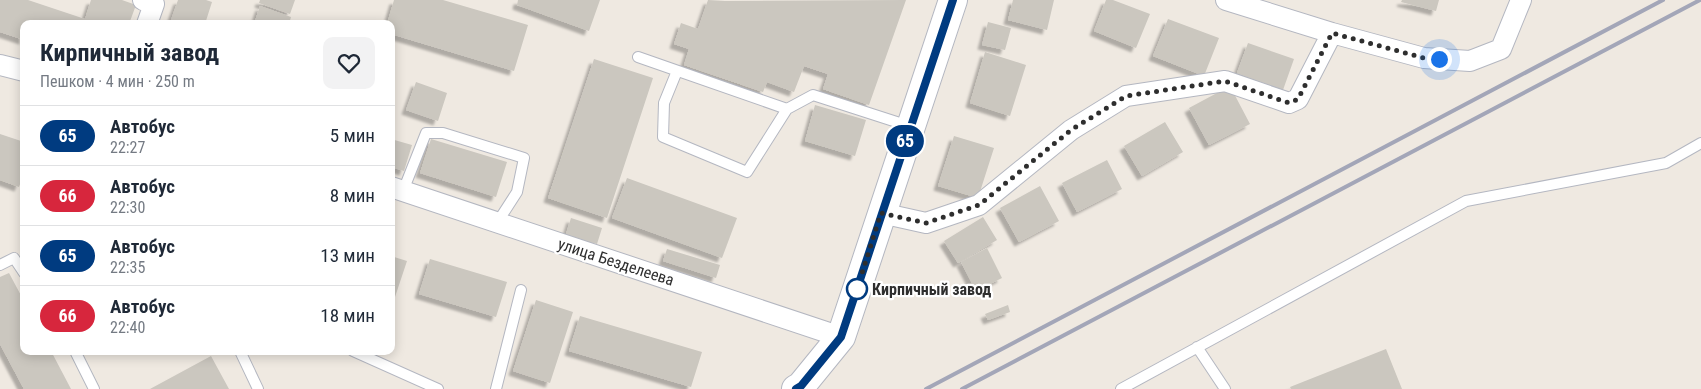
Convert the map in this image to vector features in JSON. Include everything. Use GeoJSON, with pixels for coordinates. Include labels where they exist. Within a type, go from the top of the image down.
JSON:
{"type":"FeatureCollection","features":[{"type":"Feature","properties":{"kind":"main road"},"geometry":{"type":"LineString","coordinates":[[796,389],[801,386],[841,337],[953,0]]}},
{"type":"Feature","properties":{"kind":"street"},"geometry":{"type":"LineString","coordinates":[[1232,1],[1332,33],[1424,58],[1470,61],[1501,48],[1521,0]]}},
{"type":"Feature","properties":{"kind":"street"},"geometry":{"type":"LineString","coordinates":[[148,20],[152,1]]}},
{"type":"Feature","properties":{"kind":"street"},"geometry":{"type":"LineString","coordinates":[[881,213],[926,223],[979,205],[1071,130],[1126,96],[1225,81],[1289,103],[1298,99],[1332,33]]}},
{"type":"Feature","properties":{"kind":"street"},"geometry":{"type":"LineString","coordinates":[[0,65],[20,70]]}},
{"type":"Feature","properties":{"kind":"street","name":"улица Безделеева"},"geometry":{"type":"LineString","coordinates":[[397,189],[841,337]]}},
{"type":"Feature","properties":{"kind":"lane"},"geometry":{"type":"LineString","coordinates":[[638,57],[787,110]]}},
{"type":"Feature","properties":{"kind":"lane"},"geometry":{"type":"LineString","coordinates":[[677,71],[664,103],[663,137],[747,172],[787,110],[813,95],[910,126]]}},
{"type":"Feature","properties":{"kind":"lane"},"geometry":{"type":"LineString","coordinates":[[397,189],[426,132],[443,132],[524,158],[517,192],[497,222]]}},
{"type":"Feature","properties":{"kind":"lane"},"geometry":{"type":"LineString","coordinates":[[1121,389],[1466,202],[1666,163],[1701,143]]}},
{"type":"Feature","properties":{"kind":"lane"},"geometry":{"type":"LineString","coordinates":[[0,265],[14,258],[20,267]]}},
{"type":"Feature","properties":{"kind":"lane"},"geometry":{"type":"LineString","coordinates":[[496,389],[521,290]]}},
{"type":"Feature","properties":{"kind":"lane"},"geometry":{"type":"LineString","coordinates":[[1197,347],[1225,389]]}},
{"type":"Feature","properties":{"kind":"lane"},"geometry":{"type":"LineString","coordinates":[[77,355],[94,389]]}},
{"type":"Feature","properties":{"kind":"lane"},"geometry":{"type":"LineString","coordinates":[[242,355],[258,389]]}},
{"type":"Feature","properties":{"kind":"lane"},"geometry":{"type":"LineString","coordinates":[[362,355],[438,389]]}},
{"type":"Feature","properties":{"kind":"building"},"geometry":{"type":"Polygon","coordinates":[[[0,0],[28,0],[85,19],[91,0],[122,0],[136,5],[130,20],[20,20],[20,39],[0,32],[0,0]]]}},
{"type":"Feature","properties":{"kind":"building"},"geometry":{"type":"Polygon","coordinates":[[[178,0],[206,0],[212,2],[206,20],[171,20],[178,0]]]}},
{"type":"Feature","properties":{"kind":"building"},"geometry":{"type":"Polygon","coordinates":[[[260,0],[295,0],[290,14],[259,3],[260,0]]]}},
{"type":"Feature","properties":{"kind":"building"},"geometry":{"type":"Polygon","coordinates":[[[394,0],[443,0],[528,25],[514,71],[395,35],[395,20],[388,20],[394,0]]]}},
{"type":"Feature","properties":{"kind":"building"},"geometry":{"type":"Polygon","coordinates":[[[518,0],[600,0],[589,31],[517,5],[518,0]]]}},
{"type":"Feature","properties":{"kind":"building"},"geometry":{"type":"Polygon","coordinates":[[[708,0],[906,0],[869,105],[823,89],[828,74],[804,66],[794,92],[767,82],[763,92],[684,65],[689,49],[674,44],[681,23],[698,29],[708,0]]]}},
{"type":"Feature","properties":{"kind":"building"},"geometry":{"type":"Polygon","coordinates":[[[1013,0],[1054,0],[1047,30],[1008,20],[1013,0]]]}},
{"type":"Feature","properties":{"kind":"building"},"geometry":{"type":"Polygon","coordinates":[[[1106,0],[1113,0],[1150,14],[1136,48],[1094,31],[1106,0]]]}},
{"type":"Feature","properties":{"kind":"building"},"geometry":{"type":"Polygon","coordinates":[[[1402,0],[1439,0],[1436,11],[1401,2],[1402,0]]]}},
{"type":"Feature","properties":{"kind":"building"},"geometry":{"type":"Polygon","coordinates":[[[260,6],[291,17],[290,20],[255,20],[260,6]]]}},
{"type":"Feature","properties":{"kind":"building"},"geometry":{"type":"Polygon","coordinates":[[[1168,19],[1219,38],[1204,76],[1153,56],[1168,19]]]}},
{"type":"Feature","properties":{"kind":"building"},"geometry":{"type":"Polygon","coordinates":[[[988,22],[1011,28],[1005,50],[982,45],[988,22]]]}},
{"type":"Feature","properties":{"kind":"building"},"geometry":{"type":"Polygon","coordinates":[[[1248,43],[1294,59],[1283,90],[1237,73],[1248,43]]]}},
{"type":"Feature","properties":{"kind":"building"},"geometry":{"type":"Polygon","coordinates":[[[985,52],[1026,65],[1010,116],[970,103],[985,52]]]}},
{"type":"Feature","properties":{"kind":"building"},"geometry":{"type":"Polygon","coordinates":[[[594,59],[653,78],[607,218],[548,198],[594,59]]]}},
{"type":"Feature","properties":{"kind":"building"},"geometry":{"type":"Polygon","coordinates":[[[416,82],[447,93],[438,121],[406,110],[416,82]]]}},
{"type":"Feature","properties":{"kind":"building"},"geometry":{"type":"Polygon","coordinates":[[[1230,86],[1250,124],[1209,145],[1189,108],[1230,86]]]}},
{"type":"Feature","properties":{"kind":"building"},"geometry":{"type":"Polygon","coordinates":[[[815,105],[866,120],[855,156],[805,141],[815,105]]]}},
{"type":"Feature","properties":{"kind":"building"},"geometry":{"type":"Polygon","coordinates":[[[1165,122],[1183,152],[1142,176],[1124,146],[1165,122]]]}},
{"type":"Feature","properties":{"kind":"building"},"geometry":{"type":"Polygon","coordinates":[[[0,134],[20,141],[20,184],[19,187],[0,180],[0,134]]]}},
{"type":"Feature","properties":{"kind":"building"},"geometry":{"type":"Polygon","coordinates":[[[954,136],[994,148],[978,198],[938,186],[954,136]]]}},
{"type":"Feature","properties":{"kind":"building"},"geometry":{"type":"Polygon","coordinates":[[[431,139],[507,162],[496,197],[420,173],[431,139]]]}},
{"type":"Feature","properties":{"kind":"building"},"geometry":{"type":"Polygon","coordinates":[[[395,140],[412,145],[404,171],[395,168],[395,140]]]}},
{"type":"Feature","properties":{"kind":"building"},"geometry":{"type":"Polygon","coordinates":[[[1107,160],[1122,189],[1077,212],[1062,183],[1107,160]]]}},
{"type":"Feature","properties":{"kind":"building"},"geometry":{"type":"Polygon","coordinates":[[[627,178],[737,218],[722,258],[612,218],[627,178]]]}},
{"type":"Feature","properties":{"kind":"building"},"geometry":{"type":"Polygon","coordinates":[[[1040,186],[1059,221],[1019,242],[1000,208],[1040,186]]]}},
{"type":"Feature","properties":{"kind":"building"},"geometry":{"type":"Polygon","coordinates":[[[983,217],[997,240],[958,263],[944,241],[983,217]]]}},
{"type":"Feature","properties":{"kind":"building"},"geometry":{"type":"Polygon","coordinates":[[[571,218],[602,228],[597,244],[566,234],[571,218]]]}},
{"type":"Feature","properties":{"kind":"building"},"geometry":{"type":"Polygon","coordinates":[[[987,248],[1002,278],[976,291],[961,262],[987,248]]]}},
{"type":"Feature","properties":{"kind":"building"},"geometry":{"type":"Polygon","coordinates":[[[667,249],[720,265],[716,278],[663,261],[667,249]]]}},
{"type":"Feature","properties":{"kind":"building"},"geometry":{"type":"Polygon","coordinates":[[[395,257],[407,261],[395,297],[395,257]]]}},
{"type":"Feature","properties":{"kind":"building"},"geometry":{"type":"Polygon","coordinates":[[[430,259],[507,282],[496,317],[419,294],[430,259]]]}},
{"type":"Feature","properties":{"kind":"building"},"geometry":{"type":"Polygon","coordinates":[[[9,273],[20,294],[20,355],[53,355],[71,389],[24,389],[0,344],[0,277],[9,273]]]}},
{"type":"Feature","properties":{"kind":"building"},"geometry":{"type":"Polygon","coordinates":[[[536,300],[573,312],[550,383],[513,371],[536,300]]]}},
{"type":"Feature","properties":{"kind":"building"},"geometry":{"type":"Polygon","coordinates":[[[1008,305],[1010,312],[988,320],[985,314],[1008,305]]]}},
{"type":"Feature","properties":{"kind":"building"},"geometry":{"type":"Polygon","coordinates":[[[580,316],[702,352],[691,387],[569,351],[580,316]]]}},
{"type":"Feature","properties":{"kind":"building"},"geometry":{"type":"Polygon","coordinates":[[[1386,349],[1402,389],[1291,389],[1290,387],[1386,349]]]}},
{"type":"Feature","properties":{"kind":"building"},"geometry":{"type":"Polygon","coordinates":[[[211,356],[229,389],[150,389],[211,356]]]}},
{"type":"Feature","properties":{"kind":"railway"},"geometry":{"type":"LineString","coordinates":[[926,389],[1663,0]]}},
{"type":"Feature","properties":{"kind":"railway"},"geometry":{"type":"LineString","coordinates":[[962,389],[1700,0]]}},
{"type":"Feature","properties":{"kind":"bus line","name":"65"},"geometry":{"type":"LineString","coordinates":[[796,389],[801,386],[841,337],[953,0]]}},
{"type":"Feature","properties":{"kind":"place","name":"Кирпичный завод"},"geometry":{"type":"Point","coordinates":[857,289]}},
{"type":"Feature","properties":{"kind":"route"},"geometry":{"type":"LineString","coordinates":[[857,289],[881,213],[926,223],[979,205],[1071,130],[1126,96],[1225,81],[1289,103],[1298,99],[1332,33],[1424,58],[1439,59]]}}]}
